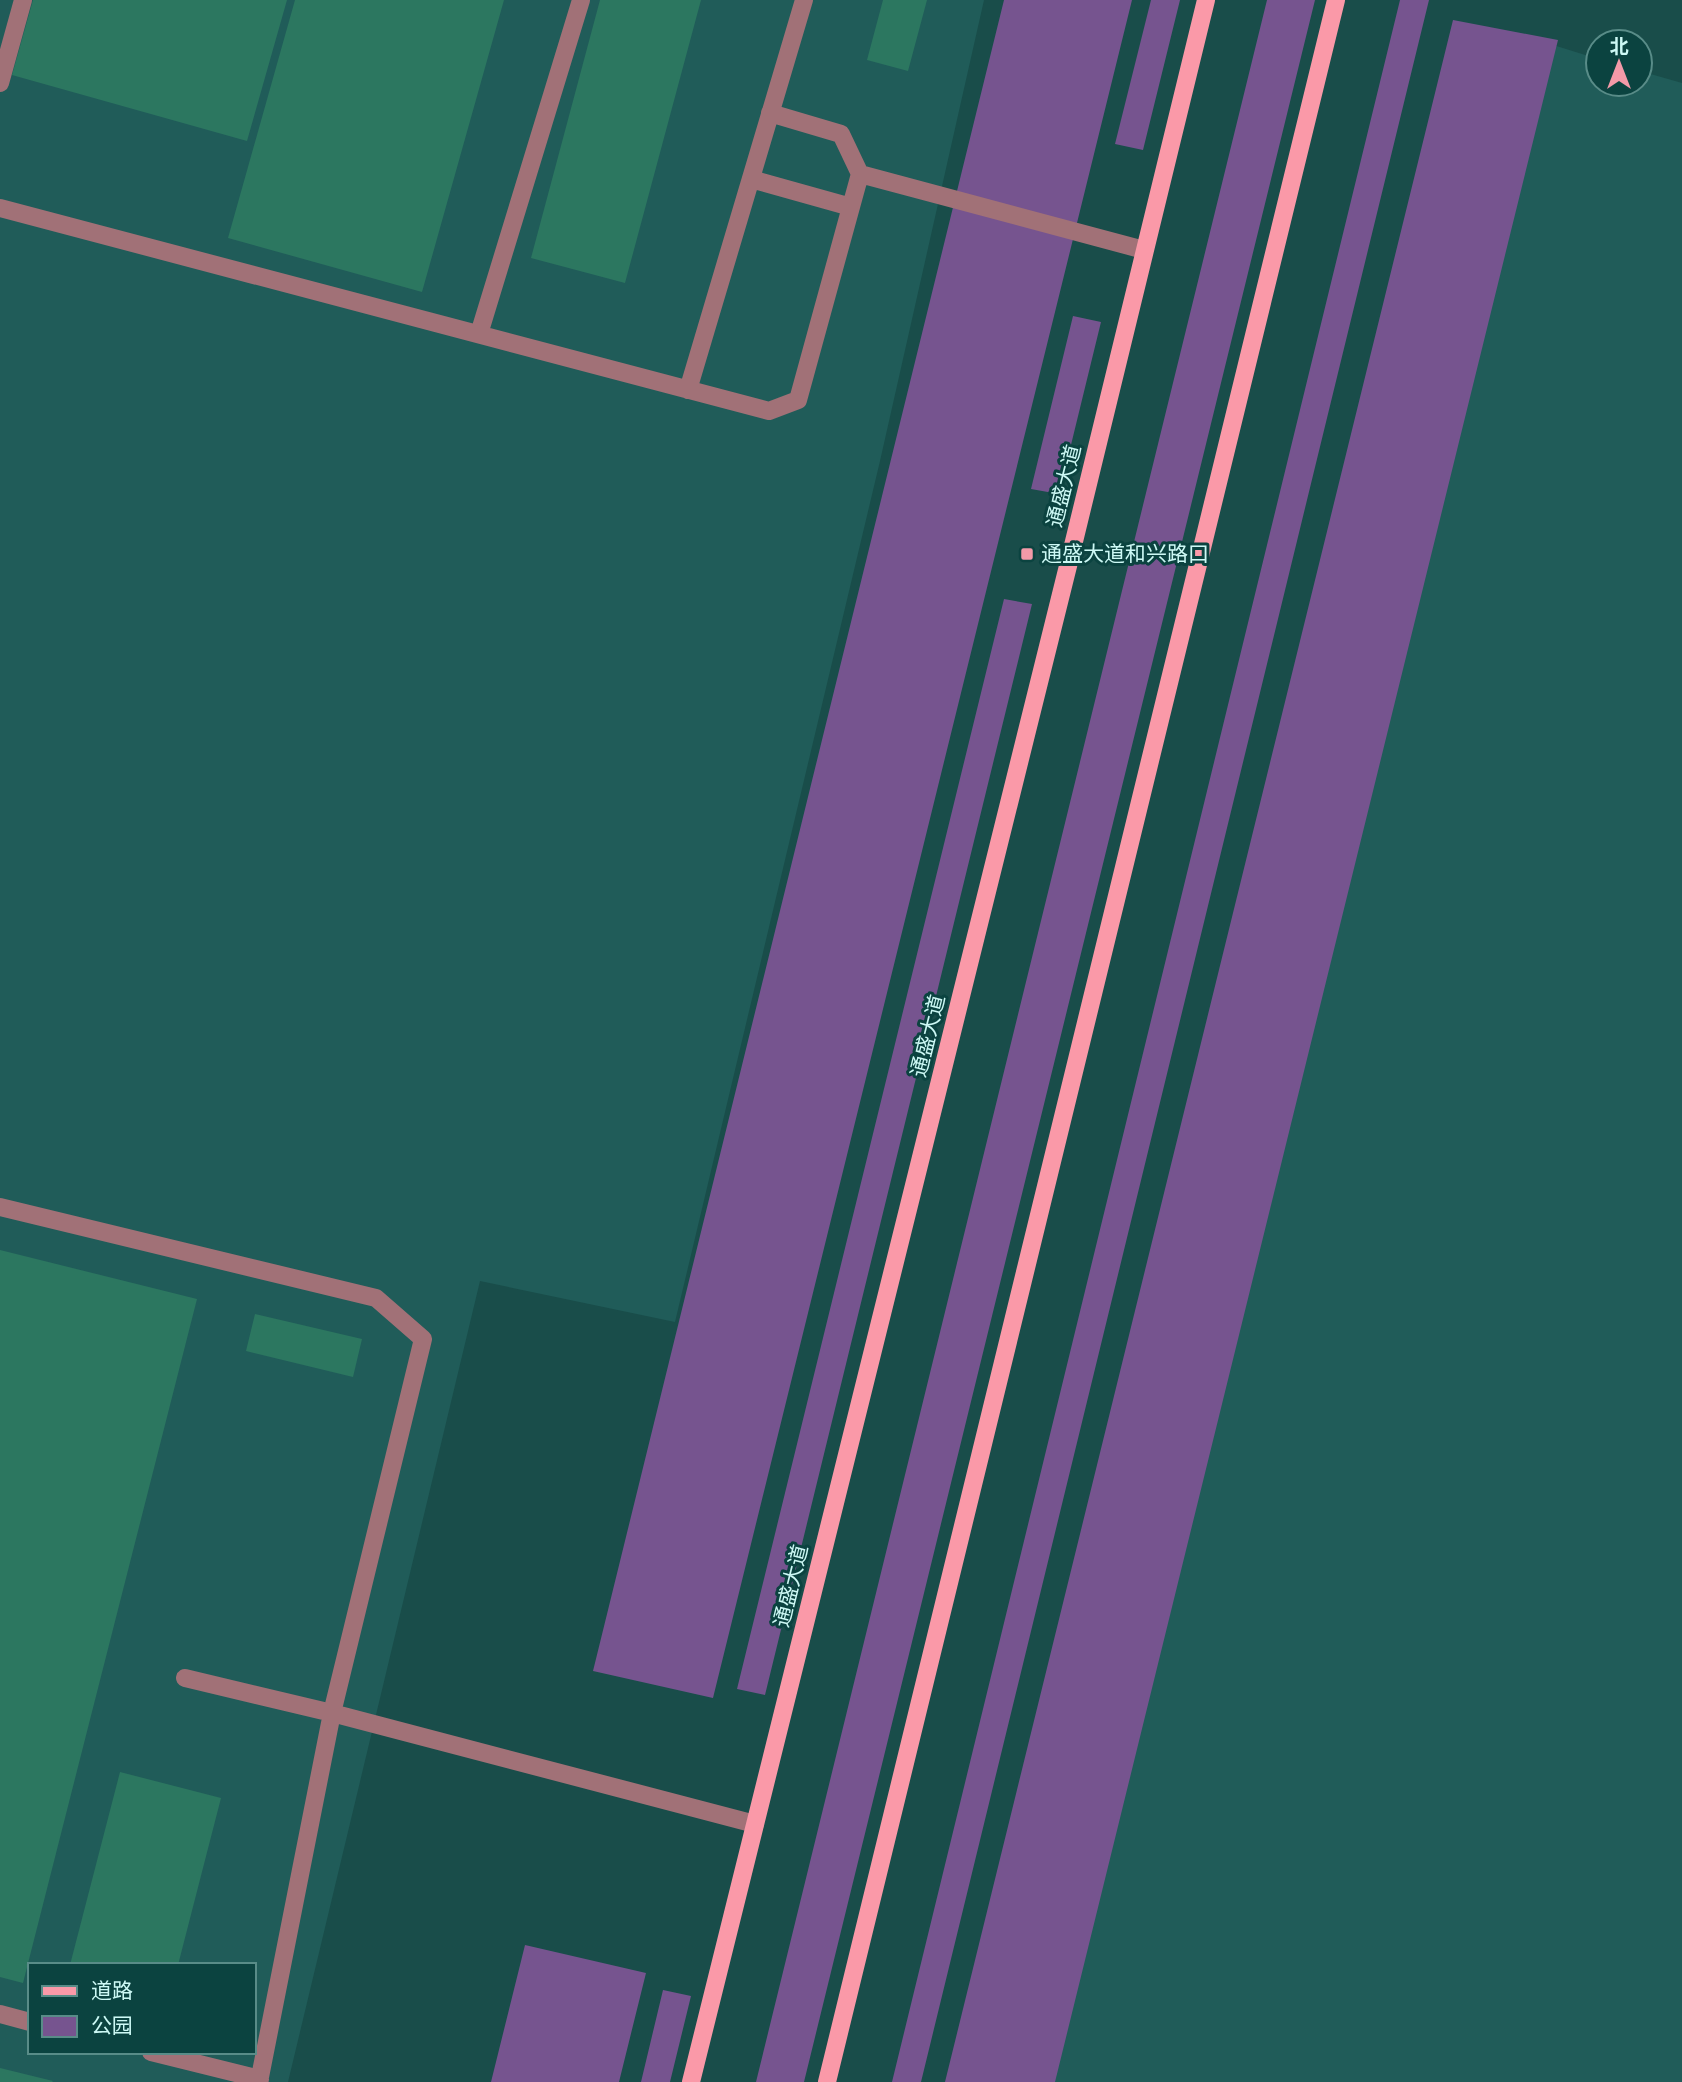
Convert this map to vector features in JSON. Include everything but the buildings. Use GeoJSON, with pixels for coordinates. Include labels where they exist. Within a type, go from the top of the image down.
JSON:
{"type":"FeatureCollection","features":[{"type":"Feature","properties":{"kind":"main road","name":"通盛大道"},"geometry":{"type":"LineString","coordinates":[[691,2082],[1206,0]]}},
{"type":"Feature","properties":{"kind":"main road"},"geometry":{"type":"LineString","coordinates":[[827,2082],[1336,0]]}},
{"type":"Feature","properties":{"kind":"lane"},"geometry":{"type":"LineString","coordinates":[[0,83],[23,0]]}},
{"type":"Feature","properties":{"kind":"lane"},"geometry":{"type":"LineString","coordinates":[[479,334],[581,0]]}},
{"type":"Feature","properties":{"kind":"lane"},"geometry":{"type":"LineString","coordinates":[[688,390],[804,0]]}},
{"type":"Feature","properties":{"kind":"lane"},"geometry":{"type":"LineString","coordinates":[[0,208],[769,411],[798,400],[860,174],[841,134],[770,113]]}},
{"type":"Feature","properties":{"kind":"lane"},"geometry":{"type":"LineString","coordinates":[[860,174],[1144,250]]}},
{"type":"Feature","properties":{"kind":"lane"},"geometry":{"type":"LineString","coordinates":[[751,179],[851,207]]}},
{"type":"Feature","properties":{"kind":"lane"},"geometry":{"type":"LineString","coordinates":[[0,1207],[376,1297],[423,1339],[332,1713],[259,2081],[158,2054]]}},
{"type":"Feature","properties":{"kind":"lane"},"geometry":{"type":"LineString","coordinates":[[185,1678],[332,1713],[755,1824]]}},
{"type":"Feature","properties":{"kind":"lane"},"geometry":{"type":"LineString","coordinates":[[0,2014],[28,2021]]}},
{"type":"Feature","properties":{"kind":"shaded area"},"geometry":{"type":"Polygon","coordinates":[[[0,0],[984,0],[880,461],[675,1322],[480,1281],[288,2082],[0,2082],[0,0]]]}},
{"type":"Feature","properties":{"kind":"shaded area"},"geometry":{"type":"Polygon","coordinates":[[[1550,44],[1584,55],[1584,98],[1654,98],[1654,75],[1682,83],[1682,2082],[1029,2082],[1550,44]]]}},
{"type":"Feature","properties":{"kind":"green space"},"geometry":{"type":"Polygon","coordinates":[[[1004,0],[1132,0],[713,1698],[593,1671],[1004,0]]]}},
{"type":"Feature","properties":{"kind":"green space"},"geometry":{"type":"Polygon","coordinates":[[[1151,0],[1180,0],[1143,150],[1115,144],[1151,0]]]}},
{"type":"Feature","properties":{"kind":"green space"},"geometry":{"type":"Polygon","coordinates":[[[1267,0],[1315,0],[804,2082],[756,2082],[1267,0]]]}},
{"type":"Feature","properties":{"kind":"green space"},"geometry":{"type":"Polygon","coordinates":[[[1400,0],[1429,0],[921,2082],[892,2082],[1400,0]]]}},
{"type":"Feature","properties":{"kind":"green space"},"geometry":{"type":"Polygon","coordinates":[[[1453,20],[1558,40],[1055,2082],[945,2082],[1453,20]]]}},
{"type":"Feature","properties":{"kind":"green space"},"geometry":{"type":"Polygon","coordinates":[[[1073,316],[1101,322],[1059,494],[1031,489],[1073,316]]]}},
{"type":"Feature","properties":{"kind":"green space"},"geometry":{"type":"Polygon","coordinates":[[[1004,599],[1032,604],[765,1695],[737,1689],[1004,599]]]}},
{"type":"Feature","properties":{"kind":"green space"},"geometry":{"type":"Polygon","coordinates":[[[525,1945],[646,1973],[619,2082],[491,2082],[525,1945]]]}},
{"type":"Feature","properties":{"kind":"green space"},"geometry":{"type":"Polygon","coordinates":[[[663,1990],[691,1996],[670,2082],[641,2082],[663,1990]]]}},
{"type":"Feature","properties":{"kind":"place","name":"通盛大道和兴路口"},"geometry":{"type":"Point","coordinates":[1027,554]}}]}
